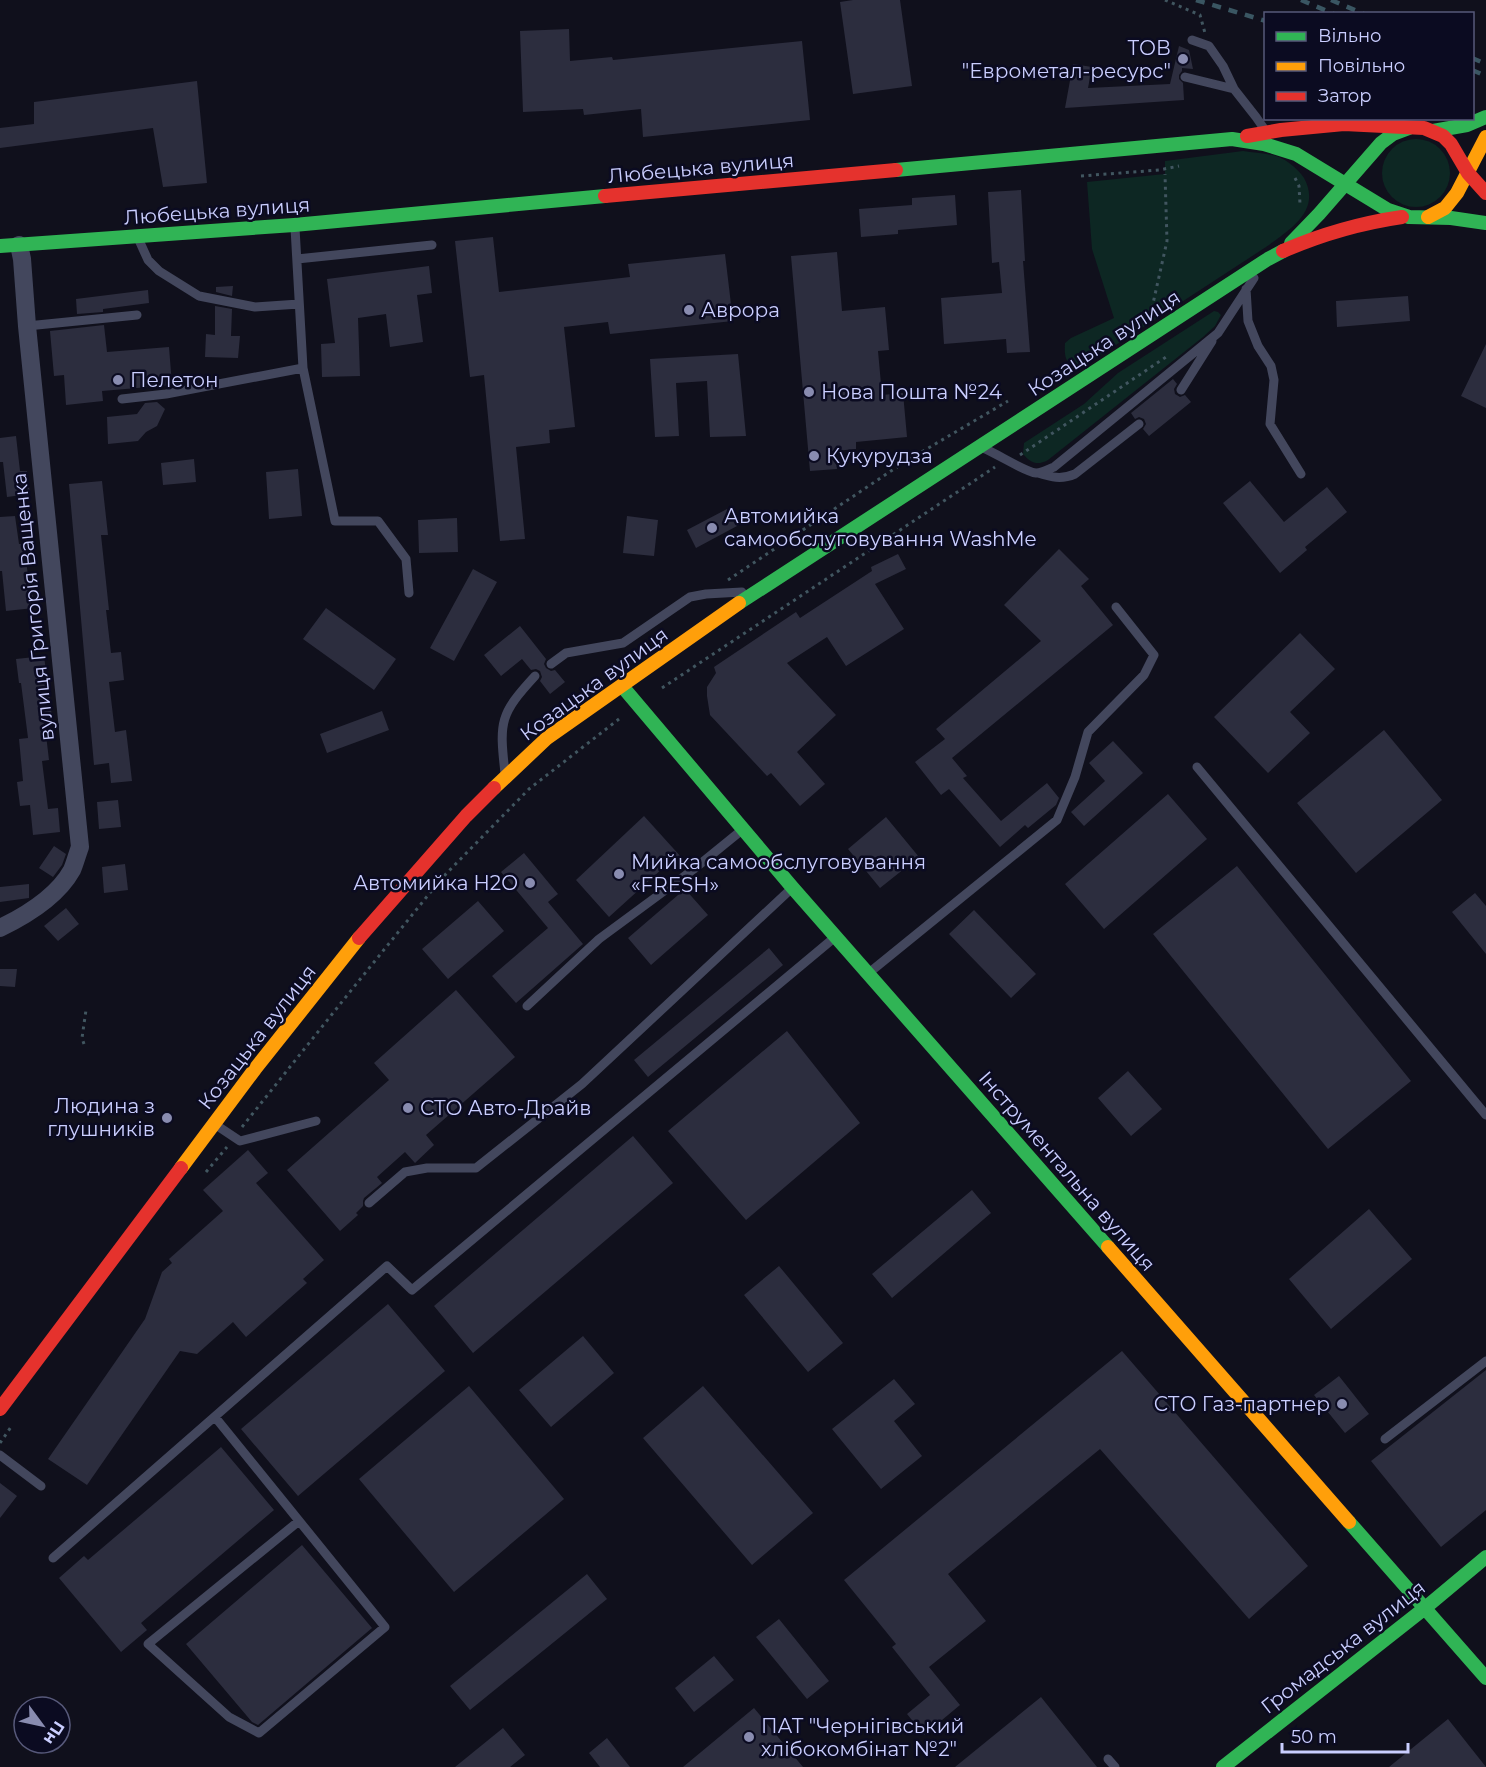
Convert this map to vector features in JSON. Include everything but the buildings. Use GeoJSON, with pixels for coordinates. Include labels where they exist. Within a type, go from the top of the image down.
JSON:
{"type":"FeatureCollection","features":[{"type":"Feature","properties":{"kind":"main road"},"geometry":{"type":"LineString","coordinates":[[1433,131],[1473,124],[1486,117]]}},
{"type":"Feature","properties":{"kind":"main road"},"geometry":{"type":"LineString","coordinates":[[1232,139],[1266,132],[1344,124],[1414,127],[1433,131],[1443,136],[1451,144],[1468,173],[1486,193]]}},
{"type":"Feature","properties":{"kind":"main road"},"geometry":{"type":"LineString","coordinates":[[1282,252],[1308,227],[1379,145],[1389,136],[1414,127]]}},
{"type":"Feature","properties":{"kind":"main road"},"geometry":{"type":"LineString","coordinates":[[1379,145],[1372,158],[1370,172],[1371,183],[1378,199],[1388,210],[1402,217],[1417,219],[1443,210],[1452,201],[1486,137]]}},
{"type":"Feature","properties":{"kind":"main road","name":"Любецька вулиця"},"geometry":{"type":"LineString","coordinates":[[0,246],[294,225],[1232,139],[1264,144],[1296,154],[1388,210]]}},
{"type":"Feature","properties":{"kind":"main road"},"geometry":{"type":"LineString","coordinates":[[1486,142],[1482,166],[1486,187]]}},
{"type":"Feature","properties":{"kind":"main road"},"geometry":{"type":"LineString","coordinates":[[1296,154],[1309,166],[1318,187],[1318,204],[1308,227]]}},
{"type":"Feature","properties":{"kind":"main road"},"geometry":{"type":"LineString","coordinates":[[1457,154],[1461,165],[1458,189]]}},
{"type":"Feature","properties":{"kind":"main road","name":"Козацька вулиця"},"geometry":{"type":"LineString","coordinates":[[0,1409],[255,1069],[361,936],[466,816],[547,738],[756,591],[1268,259],[1332,231],[1402,217]]}},
{"type":"Feature","properties":{"kind":"main road"},"geometry":{"type":"LineString","coordinates":[[1428,217],[1486,223]]}},
{"type":"Feature","properties":{"kind":"main road","name":"Інструментальна вулиця"},"geometry":{"type":"LineString","coordinates":[[622,686],[742,830],[1486,1678]]}},
{"type":"Feature","properties":{"kind":"main road","name":"Громадська вулиця"},"geometry":{"type":"LineString","coordinates":[[1223,1767],[1486,1557]]}},
{"type":"Feature","properties":{"kind":"street","name":"вулиця Григорія Ващенка"},"geometry":{"type":"LineString","coordinates":[[0,928],[26,916],[59,888],[72,869],[80,847],[19,245]]}},
{"type":"Feature","properties":{"kind":"lane"},"geometry":{"type":"LineString","coordinates":[[1192,40],[1209,46],[1223,66],[1234,89],[1266,132]]}},
{"type":"Feature","properties":{"kind":"lane"},"geometry":{"type":"LineString","coordinates":[[1185,76],[1234,89]]}},
{"type":"Feature","properties":{"kind":"lane"},"geometry":{"type":"LineString","coordinates":[[294,225],[303,368],[335,521],[378,521],[406,559],[409,593]]}},
{"type":"Feature","properties":{"kind":"lane"},"geometry":{"type":"LineString","coordinates":[[137,236],[148,260],[159,271],[199,296],[255,307],[299,304]]}},
{"type":"Feature","properties":{"kind":"lane"},"geometry":{"type":"LineString","coordinates":[[297,259],[432,245]]}},
{"type":"Feature","properties":{"kind":"lane"},"geometry":{"type":"LineString","coordinates":[[1181,390],[1268,259]]}},
{"type":"Feature","properties":{"kind":"lane"},"geometry":{"type":"LineString","coordinates":[[1246,289],[1248,321],[1258,346],[1271,366],[1274,380],[1270,424],[1301,474]]}},
{"type":"Feature","properties":{"kind":"lane"},"geometry":{"type":"LineString","coordinates":[[27,326],[136,315]]}},
{"type":"Feature","properties":{"kind":"lane"},"geometry":{"type":"LineString","coordinates":[[1038,473],[1054,467],[1218,333]]}},
{"type":"Feature","properties":{"kind":"lane"},"geometry":{"type":"LineString","coordinates":[[122,399],[166,394],[303,368]]}},
{"type":"Feature","properties":{"kind":"lane"},"geometry":{"type":"LineString","coordinates":[[981,447],[1025,470],[1056,478],[1066,478],[1075,474],[1139,424]]}},
{"type":"Feature","properties":{"kind":"lane"},"geometry":{"type":"LineString","coordinates":[[550,664],[566,653],[623,643],[690,597],[756,591]]}},
{"type":"Feature","properties":{"kind":"lane"},"geometry":{"type":"LineString","coordinates":[[868,973],[1057,820],[1075,777],[1088,732],[1144,675],[1154,655],[1116,607]]}},
{"type":"Feature","properties":{"kind":"lane"},"geometry":{"type":"LineString","coordinates":[[506,776],[502,742],[503,722],[509,707],[536,676]]}},
{"type":"Feature","properties":{"kind":"lane"},"geometry":{"type":"LineString","coordinates":[[1197,767],[1486,1115]]}},
{"type":"Feature","properties":{"kind":"lane"},"geometry":{"type":"LineString","coordinates":[[527,1006],[599,939],[694,869],[742,830]]}},
{"type":"Feature","properties":{"kind":"lane"},"geometry":{"type":"LineString","coordinates":[[369,1203],[405,1172],[427,1168],[476,1168],[582,1084],[792,887]]}},
{"type":"Feature","properties":{"kind":"lane"},"geometry":{"type":"LineString","coordinates":[[52,1558],[387,1266],[412,1290],[836,937]]}},
{"type":"Feature","properties":{"kind":"lane"},"geometry":{"type":"LineString","coordinates":[[214,1124],[240,1141],[316,1121]]}},
{"type":"Feature","properties":{"kind":"lane"},"geometry":{"type":"LineString","coordinates":[[1384,1439],[1486,1361]]}},
{"type":"Feature","properties":{"kind":"lane"},"geometry":{"type":"LineString","coordinates":[[214,1417],[299,1521],[385,1627],[259,1733],[229,1717],[148,1644],[299,1521]]}},
{"type":"Feature","properties":{"kind":"lane"},"geometry":{"type":"LineString","coordinates":[[0,1455],[41,1486]]}},
{"type":"Feature","properties":{"kind":"lane"},"geometry":{"type":"LineString","coordinates":[[1108,1759],[1115,1767]]}},
{"type":"Feature","properties":{"kind":"path"},"geometry":{"type":"LineString","coordinates":[[1165,0],[1200,15],[1209,46]]}},
{"type":"Feature","properties":{"kind":"path"},"geometry":{"type":"LineString","coordinates":[[1082,176],[1159,170],[1180,166]]}},
{"type":"Feature","properties":{"kind":"path"},"geometry":{"type":"LineString","coordinates":[[1290,173],[1299,186],[1300,206]]}},
{"type":"Feature","properties":{"kind":"path"},"geometry":{"type":"LineString","coordinates":[[1161,303],[1152,309],[1167,242],[1165,174]]}},
{"type":"Feature","properties":{"kind":"path"},"geometry":{"type":"LineString","coordinates":[[662,688],[993,468],[1011,461],[1170,354]]}},
{"type":"Feature","properties":{"kind":"path"},"geometry":{"type":"LineString","coordinates":[[706,594],[903,463],[1008,400]]}},
{"type":"Feature","properties":{"kind":"path"},"geometry":{"type":"LineString","coordinates":[[206,1173],[442,878],[529,789],[619,719]]}},
{"type":"Feature","properties":{"kind":"path"},"geometry":{"type":"LineString","coordinates":[[84,1044],[82,1038],[86,1010]]}},
{"type":"Feature","properties":{"kind":"path"},"geometry":{"type":"LineString","coordinates":[[0,1443],[14,1424]]}},
{"type":"Feature","properties":{"kind":"green space"},"geometry":{"type":"Polygon","coordinates":[[[1416,139],[1429,142],[1440,149],[1447,160],[1450,173],[1447,186],[1440,197],[1429,204],[1416,207],[1403,204],[1392,197],[1385,186],[1382,173],[1385,160],[1392,149],[1403,142],[1416,139]]]}},
{"type":"Feature","properties":{"kind":"green space"},"geometry":{"type":"Polygon","coordinates":[[[1243,151],[1279,157],[1302,175],[1309,200],[1300,218],[1266,247],[1082,367],[1069,363],[1065,353],[1065,343],[1114,318],[1092,249],[1087,182],[1165,174],[1165,161],[1243,151]]]}},
{"type":"Feature","properties":{"kind":"green space"},"geometry":{"type":"Polygon","coordinates":[[[1214,311],[1221,315],[1215,326],[1203,337],[1048,460],[1034,463],[1023,454],[1024,443],[1084,404],[1118,373],[1214,311]]]}},
{"type":"Feature","properties":{"kind":"railway"},"geometry":{"type":"LineString","coordinates":[[1196,0],[1264,20]]}},
{"type":"Feature","properties":{"kind":"railway"},"geometry":{"type":"LineString","coordinates":[[1301,0],[1329,12]]}},
{"type":"Feature","properties":{"kind":"railway"},"geometry":{"type":"LineString","coordinates":[[1331,0],[1359,12]]}},
{"type":"Feature","properties":{"kind":"railway"},"geometry":{"type":"LineString","coordinates":[[1474,59],[1486,64]]}},
{"type":"Feature","properties":{"kind":"railway"},"geometry":{"type":"LineString","coordinates":[[1474,71],[1486,76]]}},
{"type":"Feature","properties":{"kind":"traffic: fast"},"geometry":{"type":"LineString","coordinates":[[1433,131],[1467,125],[1486,117]]}},
{"type":"Feature","properties":{"kind":"traffic: fast"},"geometry":{"type":"LineString","coordinates":[[1291,243],[1381,143],[1393,134],[1409,128]]}},
{"type":"Feature","properties":{"kind":"traffic: fast"},"geometry":{"type":"LineString","coordinates":[[896,170],[1232,139],[1264,144],[1296,154],[1388,210]]}},
{"type":"Feature","properties":{"kind":"traffic: fast"},"geometry":{"type":"LineString","coordinates":[[0,246],[294,225],[605,196]]}},
{"type":"Feature","properties":{"kind":"traffic: fast"},"geometry":{"type":"LineString","coordinates":[[1388,210],[1409,217],[1451,218],[1486,223]]}},
{"type":"Feature","properties":{"kind":"traffic: fast"},"geometry":{"type":"LineString","coordinates":[[739,603],[1283,251]]}},
{"type":"Feature","properties":{"kind":"traffic: fast"},"geometry":{"type":"LineString","coordinates":[[622,686],[792,887],[1108,1247]]}},
{"type":"Feature","properties":{"kind":"traffic: fast"},"geometry":{"type":"LineString","coordinates":[[1349,1522],[1486,1678]]}},
{"type":"Feature","properties":{"kind":"traffic: fast"},"geometry":{"type":"LineString","coordinates":[[1223,1767],[1486,1557]]}},
{"type":"Feature","properties":{"kind":"traffic: slow"},"geometry":{"type":"LineString","coordinates":[[1428,217],[1445,208],[1457,193],[1486,137]]}},
{"type":"Feature","properties":{"kind":"traffic: slow"},"geometry":{"type":"LineString","coordinates":[[494,788],[547,738],[739,603]]}},
{"type":"Feature","properties":{"kind":"traffic: slow"},"geometry":{"type":"LineString","coordinates":[[181,1168],[255,1069],[359,938]]}},
{"type":"Feature","properties":{"kind":"traffic: slow"},"geometry":{"type":"LineString","coordinates":[[1108,1247],[1349,1522]]}},
{"type":"Feature","properties":{"kind":"traffic: jam"},"geometry":{"type":"LineString","coordinates":[[1247,136],[1344,124],[1424,128],[1443,136],[1451,144],[1468,173],[1486,193]]}},
{"type":"Feature","properties":{"kind":"traffic: jam"},"geometry":{"type":"LineString","coordinates":[[605,196],[896,170]]}},
{"type":"Feature","properties":{"kind":"traffic: jam"},"geometry":{"type":"LineString","coordinates":[[1283,251],[1342,230],[1402,217]]}},
{"type":"Feature","properties":{"kind":"traffic: jam"},"geometry":{"type":"LineString","coordinates":[[359,938],[466,816],[494,788]]}},
{"type":"Feature","properties":{"kind":"traffic: jam"},"geometry":{"type":"LineString","coordinates":[[0,1409],[181,1168]]}},
{"type":"Feature","properties":{"kind":"place","name":"ТОВ \"Еврометал-ресурс\""},"geometry":{"type":"Point","coordinates":[1183,59]}},
{"type":"Feature","properties":{"kind":"place","name":"Аврора"},"geometry":{"type":"Point","coordinates":[689,310]}},
{"type":"Feature","properties":{"kind":"place","name":"Пелетон"},"geometry":{"type":"Point","coordinates":[118,380]}},
{"type":"Feature","properties":{"kind":"place","name":"Нова Пошта №24"},"geometry":{"type":"Point","coordinates":[809,392]}},
{"type":"Feature","properties":{"kind":"place","name":"Кукурудза"},"geometry":{"type":"Point","coordinates":[814,456]}},
{"type":"Feature","properties":{"kind":"place","name":"Автомийка самообслуговування WashMe"},"geometry":{"type":"Point","coordinates":[712,528]}},
{"type":"Feature","properties":{"kind":"place","name":"Мийка самообслуговування «FRESH»"},"geometry":{"type":"Point","coordinates":[619,874]}},
{"type":"Feature","properties":{"kind":"place","name":"Автомийка H2O"},"geometry":{"type":"Point","coordinates":[530,883]}},
{"type":"Feature","properties":{"kind":"place","name":"СТО Авто-Драйв"},"geometry":{"type":"Point","coordinates":[408,1108]}},
{"type":"Feature","properties":{"kind":"place","name":"Людина з глушників"},"geometry":{"type":"Point","coordinates":[167,1118]}},
{"type":"Feature","properties":{"kind":"place","name":"СТО Газ-партнер"},"geometry":{"type":"Point","coordinates":[1342,1404]}},
{"type":"Feature","properties":{"kind":"place","name":"ПАТ \"Чернігівський хлібокомбінат №2\""},"geometry":{"type":"Point","coordinates":[749,1737]}}]}
